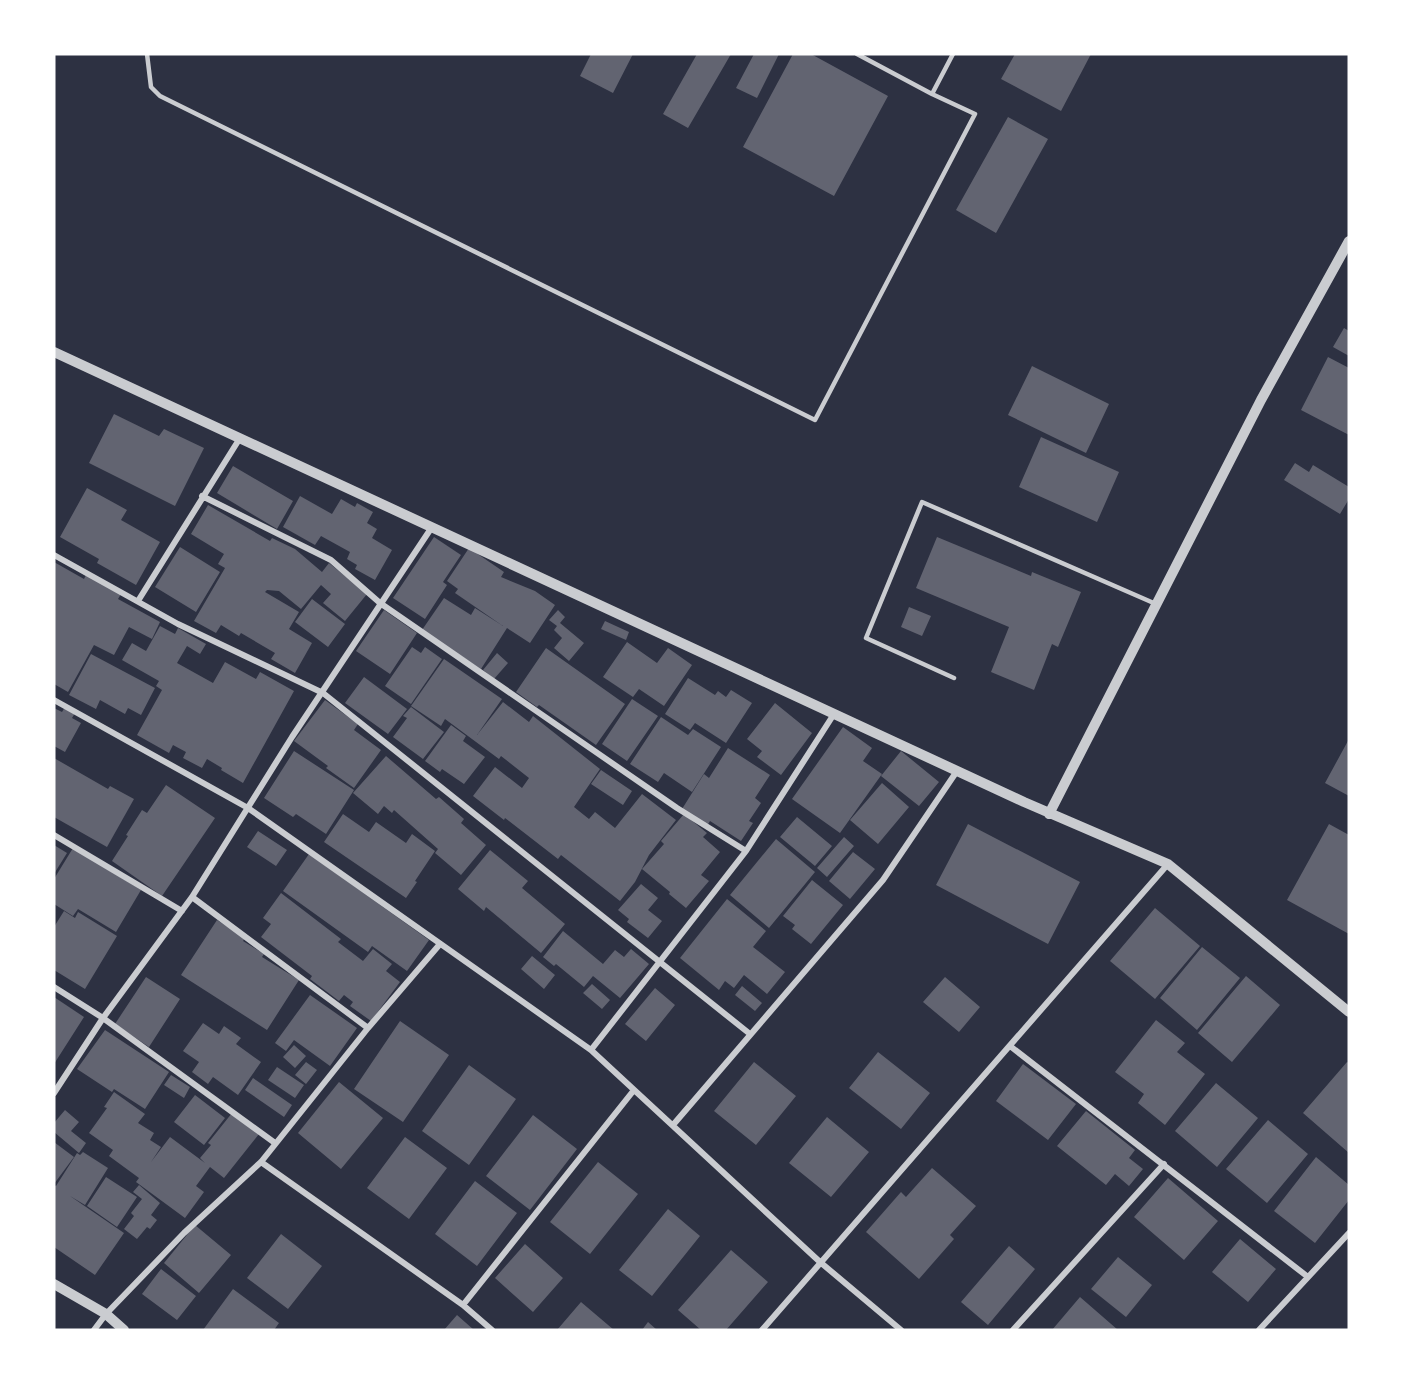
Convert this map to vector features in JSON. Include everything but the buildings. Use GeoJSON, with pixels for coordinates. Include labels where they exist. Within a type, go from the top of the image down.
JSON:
{"type":"FeatureCollection","features":[{"type":"Feature","properties":{"kind":"street"},"geometry":{"type":"LineString","coordinates":[[1049,813],[1261,400],[1349,241]]}},
{"type":"Feature","properties":{"kind":"street"},"geometry":{"type":"LineString","coordinates":[[54,352],[957,771],[1168,864],[1349,1012]]}},
{"type":"Feature","properties":{"kind":"street"},"geometry":{"type":"LineString","coordinates":[[138,601],[240,438]]}},
{"type":"Feature","properties":{"kind":"street"},"geometry":{"type":"LineString","coordinates":[[202,496],[331,560],[380,603],[677,808],[746,851]]}},
{"type":"Feature","properties":{"kind":"street"},"geometry":{"type":"LineString","coordinates":[[54,1092],[103,1018],[192,897],[292,737],[432,527]]}},
{"type":"Feature","properties":{"kind":"street"},"geometry":{"type":"LineString","coordinates":[[54,555],[178,624],[323,693],[750,1034]]}},
{"type":"Feature","properties":{"kind":"street"},"geometry":{"type":"LineString","coordinates":[[54,700],[248,808],[591,1050],[820,1262],[901,1330]]}},
{"type":"Feature","properties":{"kind":"street"},"geometry":{"type":"LineString","coordinates":[[591,1050],[746,851],[834,714]]}},
{"type":"Feature","properties":{"kind":"street"},"geometry":{"type":"LineString","coordinates":[[673,1125],[883,880],[957,771]]}},
{"type":"Feature","properties":{"kind":"street"},"geometry":{"type":"LineString","coordinates":[[54,835],[182,910]]}},
{"type":"Feature","properties":{"kind":"street"},"geometry":{"type":"LineString","coordinates":[[762,1330],[1168,864]]}},
{"type":"Feature","properties":{"kind":"street"},"geometry":{"type":"LineString","coordinates":[[192,897],[368,1028]]}},
{"type":"Feature","properties":{"kind":"street"},"geometry":{"type":"LineString","coordinates":[[94,1330],[106,1314],[184,1233],[261,1162],[368,1028],[440,944]]}},
{"type":"Feature","properties":{"kind":"street"},"geometry":{"type":"LineString","coordinates":[[54,987],[103,1018],[275,1143]]}},
{"type":"Feature","properties":{"kind":"street"},"geometry":{"type":"LineString","coordinates":[[1011,1046],[1308,1277]]}},
{"type":"Feature","properties":{"kind":"street"},"geometry":{"type":"LineString","coordinates":[[464,1305],[634,1090]]}},
{"type":"Feature","properties":{"kind":"street"},"geometry":{"type":"LineString","coordinates":[[261,1162],[464,1305],[492,1330]]}},
{"type":"Feature","properties":{"kind":"street"},"geometry":{"type":"LineString","coordinates":[[1013,1330],[1164,1164]]}},
{"type":"Feature","properties":{"kind":"street"},"geometry":{"type":"LineString","coordinates":[[1259,1330],[1349,1233]]}},
{"type":"Feature","properties":{"kind":"street"},"geometry":{"type":"LineString","coordinates":[[54,1284],[106,1314],[124,1330]]}},
{"type":"Feature","properties":{"kind":"lane"},"geometry":{"type":"LineString","coordinates":[[147,54],[152,87],[160,96],[815,420],[975,114],[857,54]]}},
{"type":"Feature","properties":{"kind":"lane"},"geometry":{"type":"LineString","coordinates":[[932,94],[953,54]]}},
{"type":"Feature","properties":{"kind":"lane"},"geometry":{"type":"LineString","coordinates":[[954,678],[866,638],[922,502],[1156,604]]}}]}
